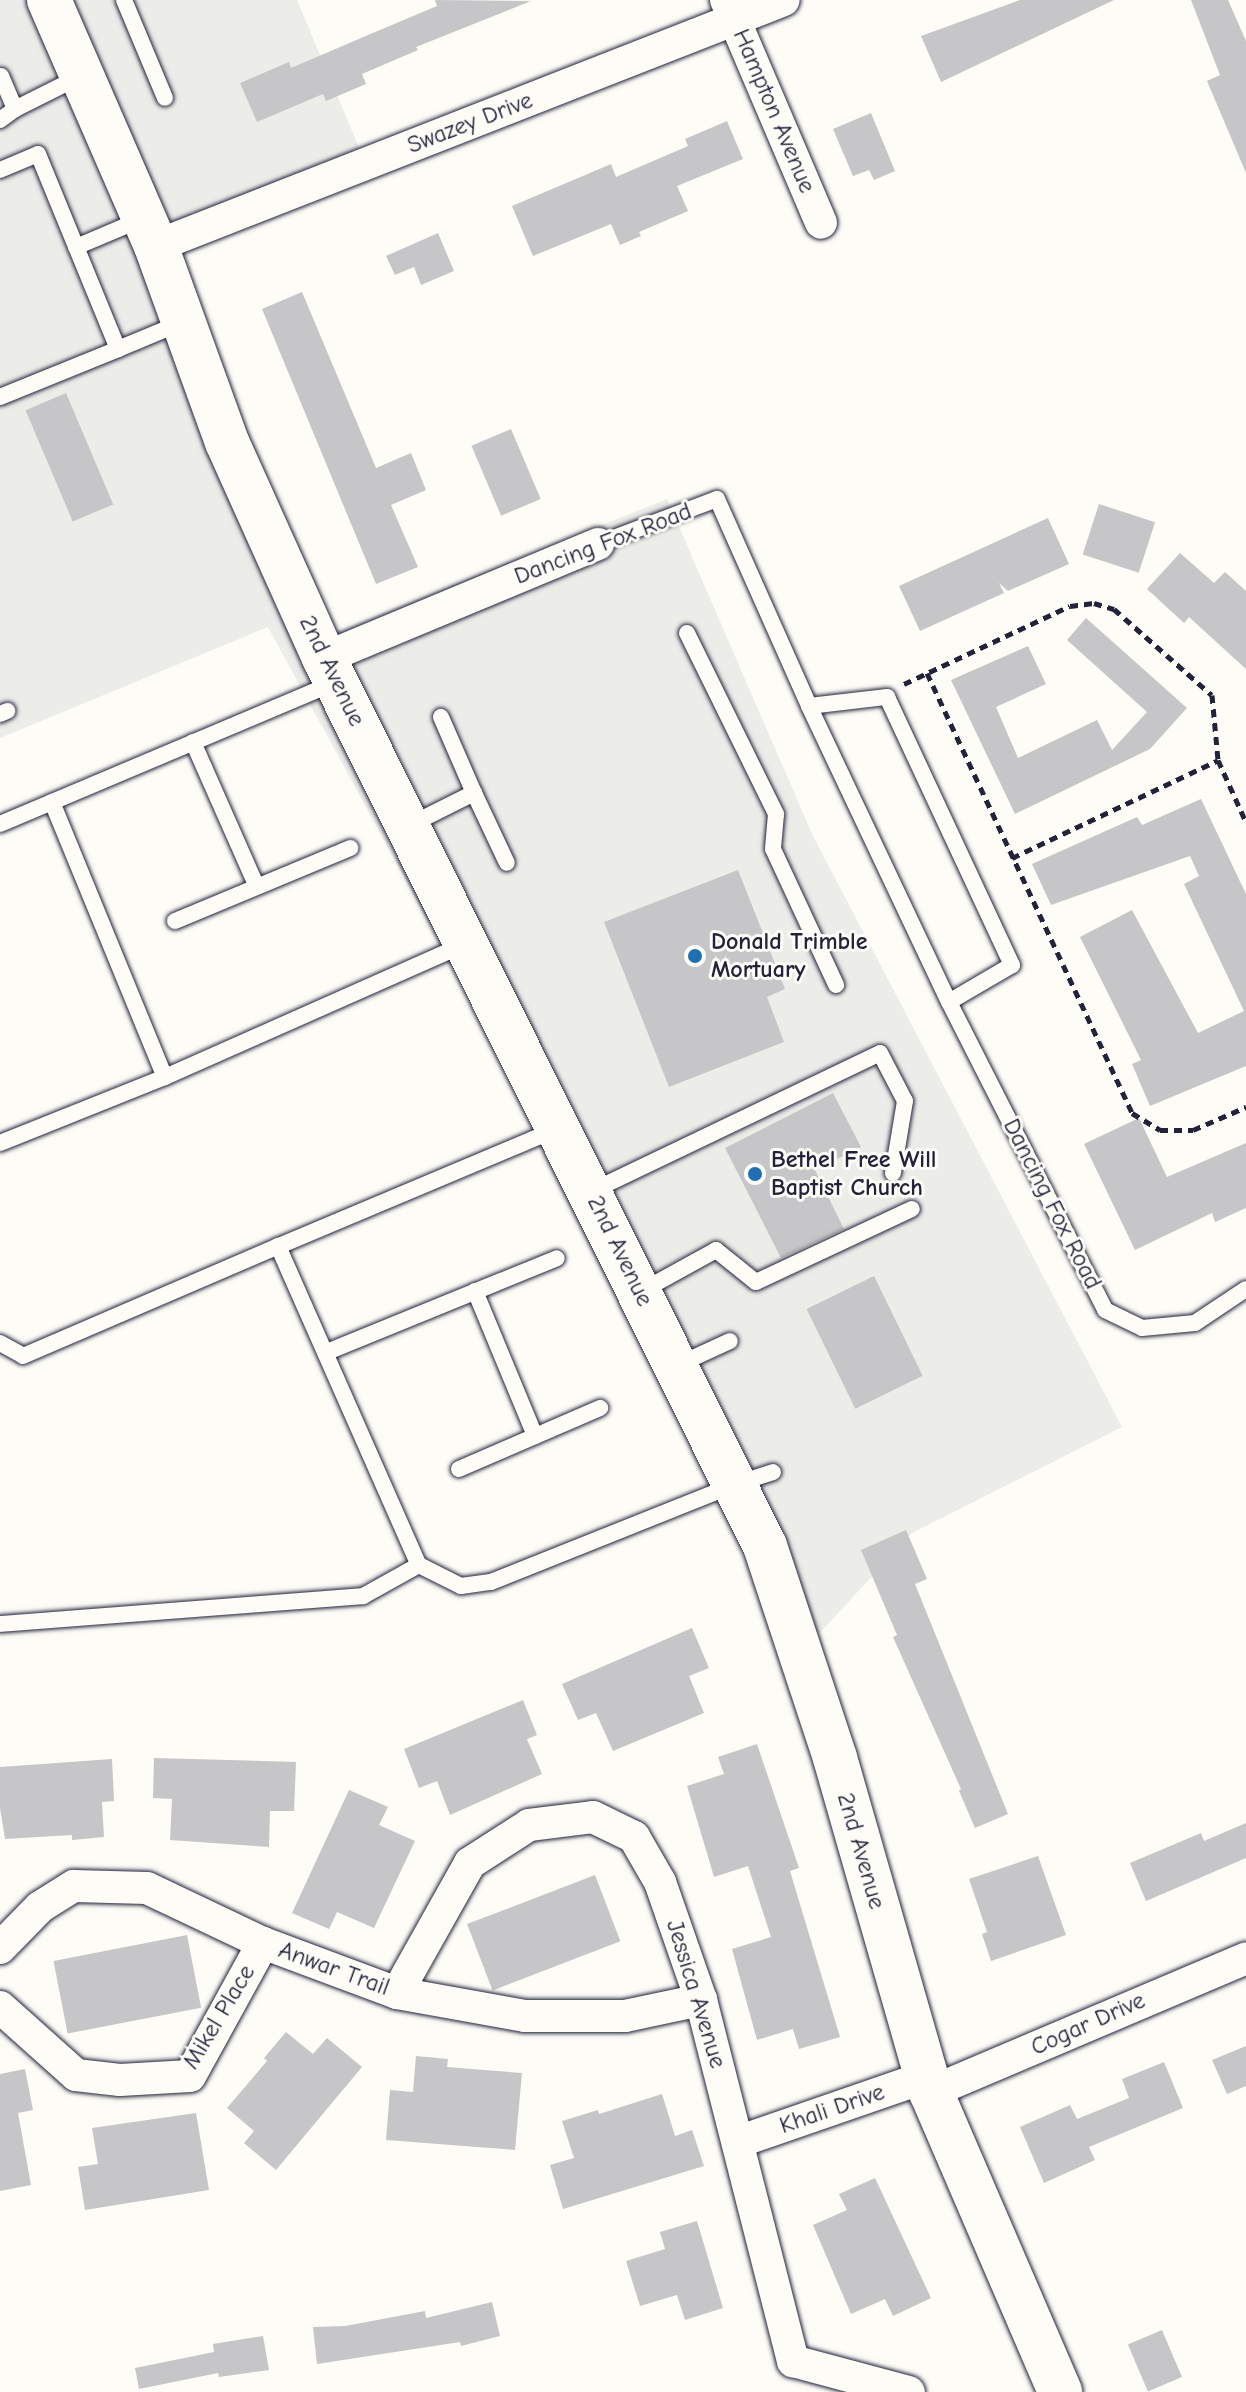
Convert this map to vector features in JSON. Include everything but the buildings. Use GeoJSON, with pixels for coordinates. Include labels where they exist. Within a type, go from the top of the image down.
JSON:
{"type":"FeatureCollection","features":[{"type":"Feature","properties":{"kind":"street","name":"2nd Avenue"},"geometry":{"type":"LineString","coordinates":[[49,0],[149,232],[227,442],[330,670],[468,942],[676,1366],[753,1478],[765,1546],[835,1758],[929,2084],[1060,2392]]}},
{"type":"Feature","properties":{"kind":"street","name":"Swazey Drive"},"geometry":{"type":"LineString","coordinates":[[149,232],[730,10],[784,0]]}},
{"type":"Feature","properties":{"kind":"street","name":"Hampton Avenue"},"geometry":{"type":"LineString","coordinates":[[730,10],[821,223]]}},
{"type":"Feature","properties":{"kind":"street","name":"Dancing Fox Road"},"geometry":{"type":"LineString","coordinates":[[330,670],[598,544]]}},
{"type":"Feature","properties":{"kind":"street","name":"Jessica Avenue"},"geometry":{"type":"LineString","coordinates":[[397,1993],[470,1863],[529,1825],[593,1817],[634,1837],[660,1882],[701,2000],[793,2361],[909,2392]]}},
{"type":"Feature","properties":{"kind":"street","name":"Anwar Trail"},"geometry":{"type":"LineString","coordinates":[[0,1948],[40,1907],[74,1886],[147,1888],[263,1943],[397,1993],[525,2016],[625,2016],[701,2000]]}},
{"type":"Feature","properties":{"kind":"street","name":"Mikel Place"},"geometry":{"type":"LineString","coordinates":[[0,2007],[76,2075],[120,2080],[190,2076],[263,1943]]}},
{"type":"Feature","properties":{"kind":"street","name":"Cogar Drive"},"geometry":{"type":"LineString","coordinates":[[929,2084],[1246,1958]]}},
{"type":"Feature","properties":{"kind":"street","name":"Khali Drive"},"geometry":{"type":"LineString","coordinates":[[738,2142],[929,2084]]}},
{"type":"Feature","properties":{"kind":"lane"},"geometry":{"type":"LineString","coordinates":[[124,0],[165,98]]}},
{"type":"Feature","properties":{"kind":"lane"},"geometry":{"type":"LineString","coordinates":[[1,76],[15,109]]}},
{"type":"Feature","properties":{"kind":"lane"},"geometry":{"type":"LineString","coordinates":[[0,120],[15,109],[81,76]]}},
{"type":"Feature","properties":{"kind":"lane"},"geometry":{"type":"LineString","coordinates":[[0,170],[38,154],[118,349]]}},
{"type":"Feature","properties":{"kind":"lane"},"geometry":{"type":"LineString","coordinates":[[76,247],[149,232]]}},
{"type":"Feature","properties":{"kind":"lane"},"geometry":{"type":"LineString","coordinates":[[0,397],[183,322]]}},
{"type":"Feature","properties":{"kind":"lane","name":"Dancing Fox Road"},"geometry":{"type":"LineString","coordinates":[[598,544],[717,499],[809,706],[949,1002],[1105,1310],[1142,1328],[1195,1323],[1246,1289]]}},
{"type":"Feature","properties":{"kind":"lane"},"geometry":{"type":"LineString","coordinates":[[687,633],[776,814],[773,849],[836,985]]}},
{"type":"Feature","properties":{"kind":"lane"},"geometry":{"type":"LineString","coordinates":[[0,824],[193,742],[330,670]]}},
{"type":"Feature","properties":{"kind":"lane"},"geometry":{"type":"LineString","coordinates":[[809,706],[887,697],[1012,965],[949,1002]]}},
{"type":"Feature","properties":{"kind":"lane"},"geometry":{"type":"LineString","coordinates":[[441,717],[507,863]]}},
{"type":"Feature","properties":{"kind":"lane"},"geometry":{"type":"LineString","coordinates":[[193,742],[257,887]]}},
{"type":"Feature","properties":{"kind":"lane"},"geometry":{"type":"LineString","coordinates":[[409,826],[474,793]]}},
{"type":"Feature","properties":{"kind":"lane"},"geometry":{"type":"LineString","coordinates":[[52,802],[165,1077]]}},
{"type":"Feature","properties":{"kind":"lane"},"geometry":{"type":"LineString","coordinates":[[175,921],[350,848]]}},
{"type":"Feature","properties":{"kind":"lane"},"geometry":{"type":"LineString","coordinates":[[0,1143],[165,1077],[468,942]]}},
{"type":"Feature","properties":{"kind":"lane"},"geometry":{"type":"LineString","coordinates":[[590,1191],[880,1053],[905,1101],[893,1173]]}},
{"type":"Feature","properties":{"kind":"lane"},"geometry":{"type":"LineString","coordinates":[[0,1343],[23,1356],[559,1128]]}},
{"type":"Feature","properties":{"kind":"lane"},"geometry":{"type":"LineString","coordinates":[[640,1292],[716,1250],[756,1282],[912,1209]]}},
{"type":"Feature","properties":{"kind":"lane"},"geometry":{"type":"LineString","coordinates":[[278,1246],[419,1565],[461,1586],[491,1582],[753,1478]]}},
{"type":"Feature","properties":{"kind":"lane"},"geometry":{"type":"LineString","coordinates":[[327,1352],[557,1258]]}},
{"type":"Feature","properties":{"kind":"lane"},"geometry":{"type":"LineString","coordinates":[[475,1291],[535,1436]]}},
{"type":"Feature","properties":{"kind":"lane"},"geometry":{"type":"LineString","coordinates":[[676,1366],[730,1341]]}},
{"type":"Feature","properties":{"kind":"lane"},"geometry":{"type":"LineString","coordinates":[[459,1469],[600,1408]]}},
{"type":"Feature","properties":{"kind":"lane"},"geometry":{"type":"LineString","coordinates":[[0,1624],[363,1596],[419,1565]]}},
{"type":"Feature","properties":{"kind":"path"},"geometry":{"type":"LineString","coordinates":[[887,697],[906,682],[1070,606],[1094,603],[1114,609],[1212,695],[1218,760],[1246,822]]}},
{"type":"Feature","properties":{"kind":"path"},"geometry":{"type":"LineString","coordinates":[[927,673],[1132,1113],[1160,1130],[1193,1130],[1246,1107]]}},
{"type":"Feature","properties":{"kind":"path"},"geometry":{"type":"LineString","coordinates":[[1012,858],[1218,760]]}},
{"type":"Feature","properties":{"kind":"shaded area"},"geometry":{"type":"Polygon","coordinates":[[[0,0],[297,0],[363,157],[165,241],[315,640],[667,499],[813,836],[1122,1427],[912,1533],[817,1636],[268,627],[0,738],[0,0]]]}},
{"type":"Feature","properties":{"kind":"place","name":"Donald Trimble Mortuary"},"geometry":{"type":"Point","coordinates":[695,956]}},
{"type":"Feature","properties":{"kind":"place","name":"Bethel Free Will Baptist Church"},"geometry":{"type":"Point","coordinates":[755,1174]}}]}
